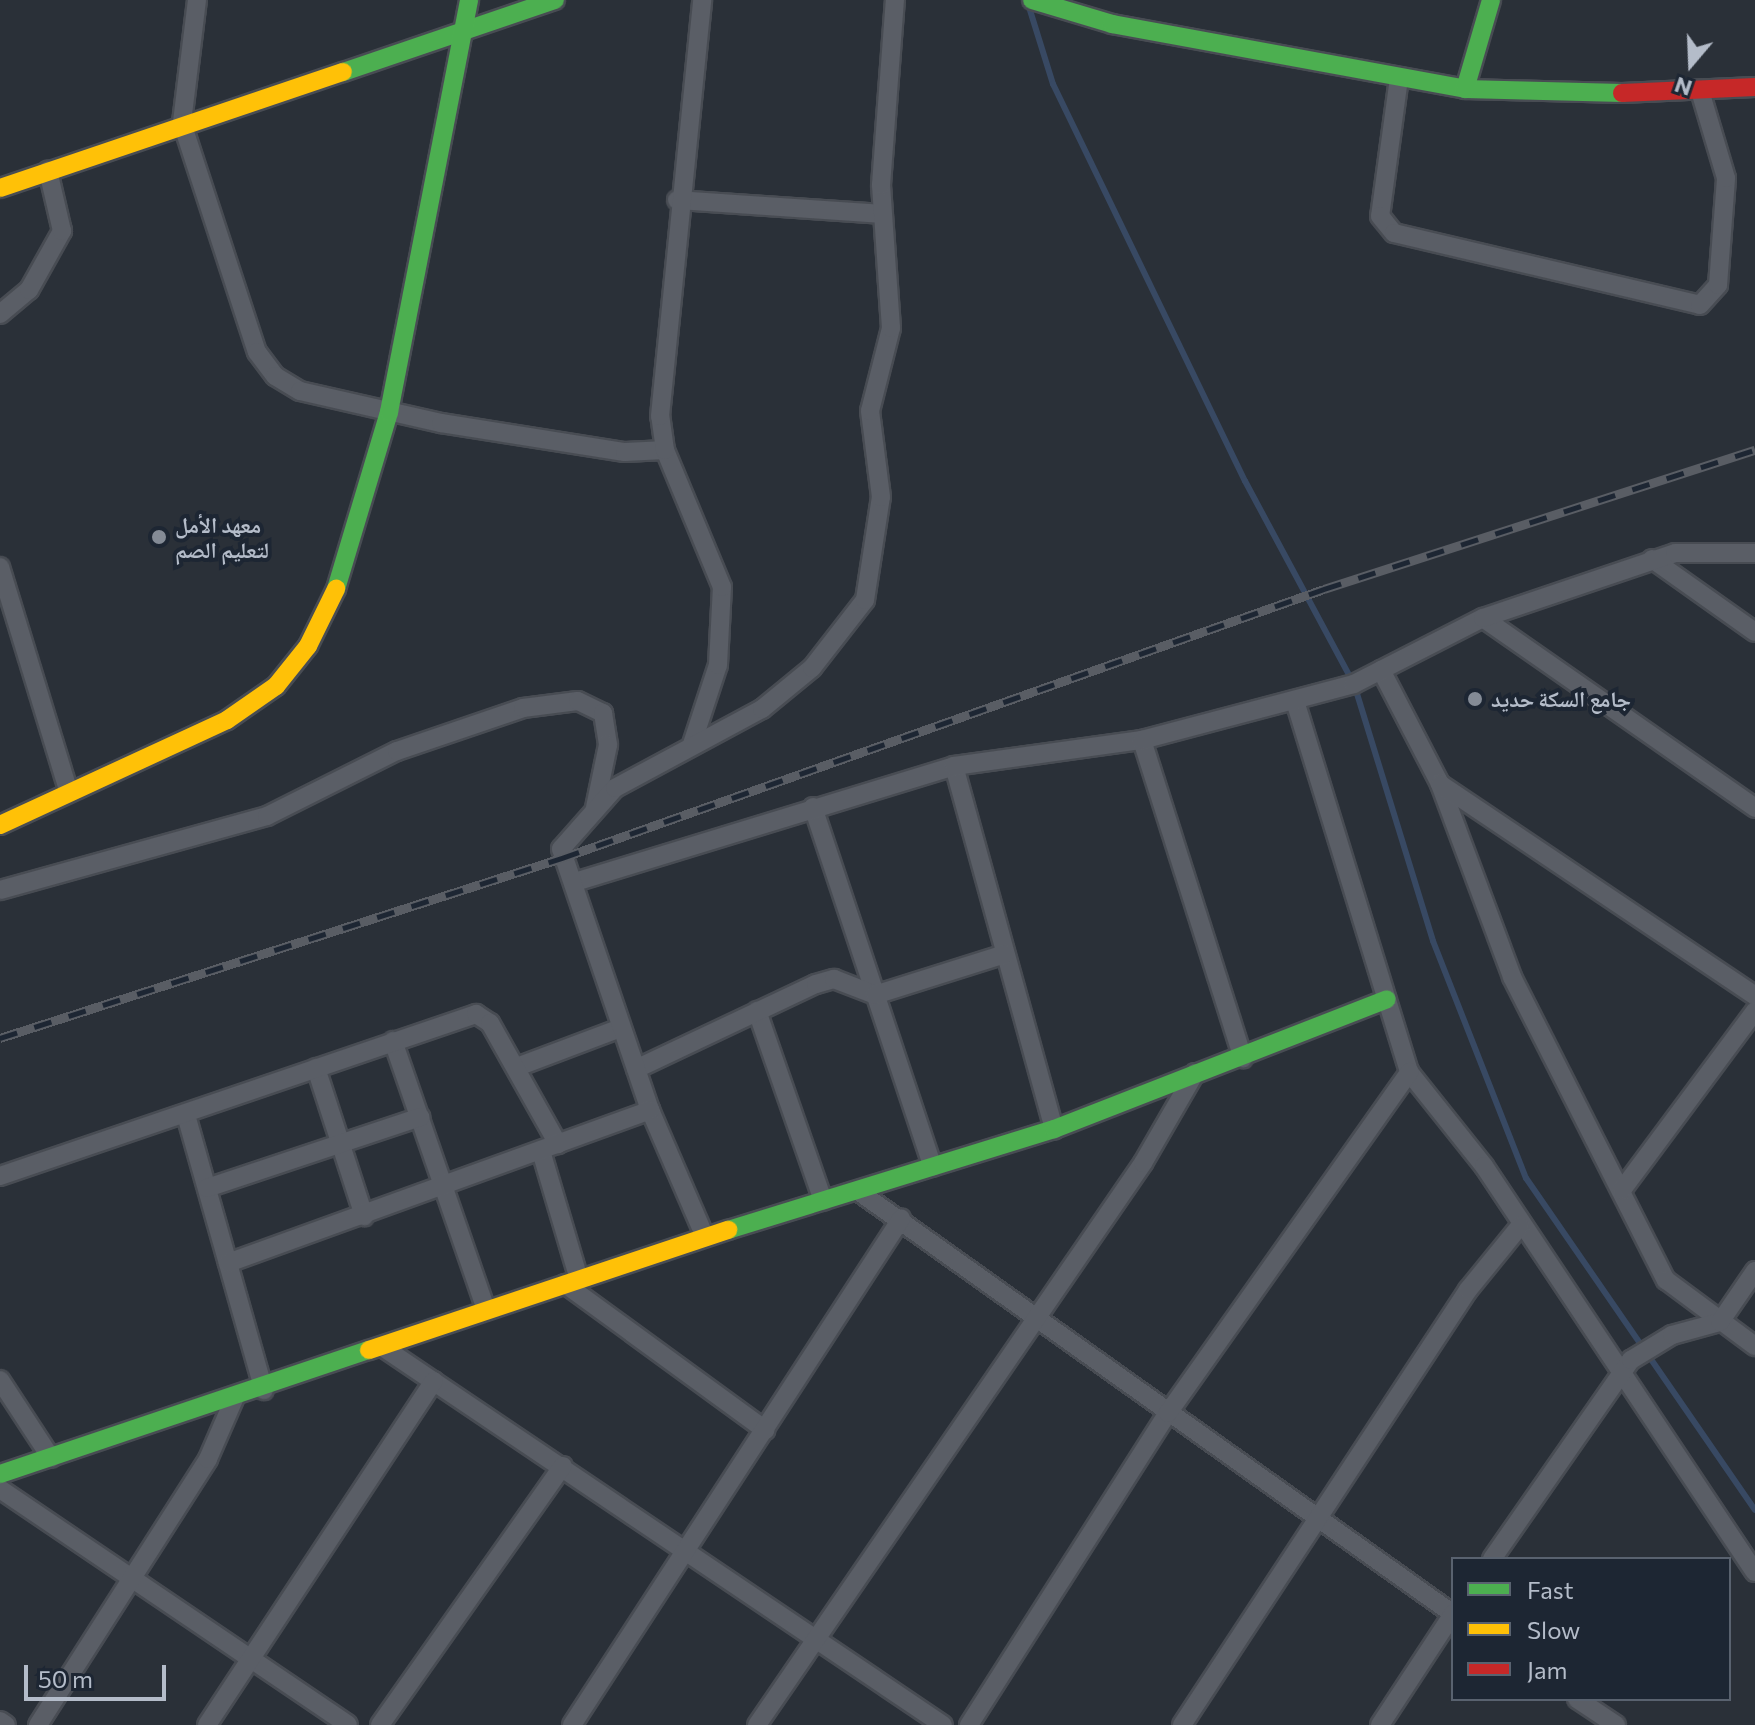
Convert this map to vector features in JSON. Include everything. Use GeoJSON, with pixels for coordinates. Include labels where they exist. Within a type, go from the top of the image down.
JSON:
{"type":"FeatureCollection","features":[{"type":"Feature","properties":{"kind":"street"},"geometry":{"type":"LineString","coordinates":[[197,0],[182,123],[257,352],[300,391],[389,412],[625,452],[665,450]]}},
{"type":"Feature","properties":{"kind":"street"},"geometry":{"type":"LineString","coordinates":[[0,825],[227,720],[276,686],[308,646],[335,593],[389,412],[469,0]]}},
{"type":"Feature","properties":{"kind":"street"},"geometry":{"type":"LineString","coordinates":[[0,188],[466,26],[555,0]]}},
{"type":"Feature","properties":{"kind":"street"},"geometry":{"type":"LineString","coordinates":[[692,744],[718,665],[722,587],[665,450],[660,416],[677,200],[702,0]]}},
{"type":"Feature","properties":{"kind":"street"},"geometry":{"type":"LineString","coordinates":[[705,1237],[650,1110],[575,882],[561,849],[615,788],[762,709],[812,668],[865,600],[881,497],[870,411],[891,328],[882,214],[895,0]]}},
{"type":"Feature","properties":{"kind":"street"},"geometry":{"type":"LineString","coordinates":[[1032,0],[1399,78],[1465,89],[1700,91],[1755,87]]}},
{"type":"Feature","properties":{"kind":"street"},"geometry":{"type":"LineString","coordinates":[[1465,89],[1491,0]]}},
{"type":"Feature","properties":{"kind":"street"},"geometry":{"type":"LineString","coordinates":[[1399,78],[1380,216],[1394,233],[1700,305],[1718,285],[1726,178],[1700,91]]}},
{"type":"Feature","properties":{"kind":"street"},"geometry":{"type":"LineString","coordinates":[[0,314],[29,290],[62,231],[48,171]]}},
{"type":"Feature","properties":{"kind":"street"},"geometry":{"type":"LineString","coordinates":[[677,200],[882,214]]}},
{"type":"Feature","properties":{"kind":"street"},"geometry":{"type":"LineString","coordinates":[[575,882],[954,766],[1142,740],[1295,701],[1381,670],[1483,618],[1652,559],[1701,548],[1755,553]]}},
{"type":"Feature","properties":{"kind":"street"},"geometry":{"type":"LineString","coordinates":[[1652,559],[1755,632]]}},
{"type":"Feature","properties":{"kind":"street"},"geometry":{"type":"LineString","coordinates":[[0,567],[69,792]]}},
{"type":"Feature","properties":{"kind":"street"},"geometry":{"type":"LineString","coordinates":[[1483,618],[1755,808]]}},
{"type":"Feature","properties":{"kind":"street"},"geometry":{"type":"LineString","coordinates":[[1381,670],[1440,784],[1512,977],[1666,1280],[1755,1346]]}},
{"type":"Feature","properties":{"kind":"street"},"geometry":{"type":"LineString","coordinates":[[0,890],[267,816],[397,751],[523,708],[578,701],[603,713],[608,745],[594,811]]}},
{"type":"Feature","properties":{"kind":"street"},"geometry":{"type":"LineString","coordinates":[[1295,701],[1409,1072],[1520,1226],[1755,1572]]}},
{"type":"Feature","properties":{"kind":"street"},"geometry":{"type":"LineString","coordinates":[[1142,740],[1243,1058]]}},
{"type":"Feature","properties":{"kind":"street"},"geometry":{"type":"LineString","coordinates":[[954,766],[1054,1129]]}},
{"type":"Feature","properties":{"kind":"street"},"geometry":{"type":"LineString","coordinates":[[1440,784],[1755,996]]}},
{"type":"Feature","properties":{"kind":"street"},"geometry":{"type":"LineString","coordinates":[[813,807],[933,1167]]}},
{"type":"Feature","properties":{"kind":"street"},"geometry":{"type":"LineString","coordinates":[[636,1069],[757,1011],[834,979],[875,995],[1005,954]]}},
{"type":"Feature","properties":{"kind":"street"},"geometry":{"type":"LineString","coordinates":[[0,1474],[264,1390],[486,1309],[705,1237],[1054,1129],[1195,1073],[1243,1058],[1387,999]]}},
{"type":"Feature","properties":{"kind":"street"},"geometry":{"type":"LineString","coordinates":[[757,1011],[823,1201]]}},
{"type":"Feature","properties":{"kind":"street"},"geometry":{"type":"LineString","coordinates":[[1622,1190],[1755,1011]]}},
{"type":"Feature","properties":{"kind":"street"},"geometry":{"type":"LineString","coordinates":[[0,1176],[186,1115],[393,1041],[481,1015],[517,1067],[550,1147],[572,1282],[765,1430]]}},
{"type":"Feature","properties":{"kind":"street"},"geometry":{"type":"LineString","coordinates":[[517,1067],[621,1028]]}},
{"type":"Feature","properties":{"kind":"street"},"geometry":{"type":"LineString","coordinates":[[393,1041],[486,1309]]}},
{"type":"Feature","properties":{"kind":"street"},"geometry":{"type":"LineString","coordinates":[[316,1068],[338,1144],[364,1216]]}},
{"type":"Feature","properties":{"kind":"street"},"geometry":{"type":"LineString","coordinates":[[969,1725],[1168,1413],[1409,1072]]}},
{"type":"Feature","properties":{"kind":"street"},"geometry":{"type":"LineString","coordinates":[[757,1725],[1034,1313],[1143,1163],[1195,1073]]}},
{"type":"Feature","properties":{"kind":"street"},"geometry":{"type":"LineString","coordinates":[[228,1263],[650,1110]]}},
{"type":"Feature","properties":{"kind":"street"},"geometry":{"type":"LineString","coordinates":[[186,1115],[264,1390]]}},
{"type":"Feature","properties":{"kind":"street"},"geometry":{"type":"LineString","coordinates":[[207,1188],[420,1117]]}},
{"type":"Feature","properties":{"kind":"street"},"geometry":{"type":"LineString","coordinates":[[858,1191],[1034,1313],[1316,1521],[1451,1613]]}},
{"type":"Feature","properties":{"kind":"street"},"geometry":{"type":"LineString","coordinates":[[572,1725],[901,1219]]}},
{"type":"Feature","properties":{"kind":"street"},"geometry":{"type":"LineString","coordinates":[[1182,1725],[1468,1290],[1520,1226]]}},
{"type":"Feature","properties":{"kind":"street"},"geometry":{"type":"LineString","coordinates":[[1493,1557],[1621,1374],[1642,1349],[1720,1322],[1755,1271]]}},
{"type":"Feature","properties":{"kind":"street"},"geometry":{"type":"LineString","coordinates":[[384,1348],[817,1637],[943,1725]]}},
{"type":"Feature","properties":{"kind":"street"},"geometry":{"type":"LineString","coordinates":[[0,1380],[51,1458]]}},
{"type":"Feature","properties":{"kind":"street"},"geometry":{"type":"LineString","coordinates":[[207,1725],[434,1381]]}},
{"type":"Feature","properties":{"kind":"street"},"geometry":{"type":"LineString","coordinates":[[38,1725],[208,1459],[235,1397]]}},
{"type":"Feature","properties":{"kind":"street"},"geometry":{"type":"LineString","coordinates":[[380,1725],[563,1466]]}},
{"type":"Feature","properties":{"kind":"street"},"geometry":{"type":"LineString","coordinates":[[0,1489],[135,1577],[348,1725]]}},
{"type":"Feature","properties":{"kind":"street"},"geometry":{"type":"LineString","coordinates":[[1380,1725],[1451,1617]]}},
{"type":"Feature","properties":{"kind":"street"},"geometry":{"type":"LineString","coordinates":[[1580,1701],[1610,1723]]}},
{"type":"Feature","properties":{"kind":"street"},"geometry":{"type":"LineString","coordinates":[[0,1721],[6,1725]]}},
{"type":"Feature","properties":{"kind":"waterway"},"geometry":{"type":"LineString","coordinates":[[1029,7],[1053,84],[1245,481],[1354,684],[1433,941],[1526,1178],[1755,1510]]}},
{"type":"Feature","properties":{"kind":"railway"},"geometry":{"type":"LineString","coordinates":[[0,1038],[562,858],[1324,589],[1755,450]]}},
{"type":"Feature","properties":{"kind":"traffic: fast"},"geometry":{"type":"LineString","coordinates":[[336,589],[389,412],[469,0]]}},
{"type":"Feature","properties":{"kind":"traffic: fast"},"geometry":{"type":"LineString","coordinates":[[343,72],[555,0]]}},
{"type":"Feature","properties":{"kind":"traffic: fast"},"geometry":{"type":"LineString","coordinates":[[1032,0],[1112,24],[1465,89],[1622,93]]}},
{"type":"Feature","properties":{"kind":"traffic: fast"},"geometry":{"type":"LineString","coordinates":[[1465,89],[1491,0]]}},
{"type":"Feature","properties":{"kind":"traffic: fast"},"geometry":{"type":"LineString","coordinates":[[728,1230],[1054,1129],[1387,999]]}},
{"type":"Feature","properties":{"kind":"traffic: fast"},"geometry":{"type":"LineString","coordinates":[[0,1474],[369,1350]]}},
{"type":"Feature","properties":{"kind":"traffic: slow"},"geometry":{"type":"LineString","coordinates":[[0,188],[343,72]]}},
{"type":"Feature","properties":{"kind":"traffic: slow"},"geometry":{"type":"LineString","coordinates":[[0,825],[227,720],[276,686],[308,646],[336,589]]}},
{"type":"Feature","properties":{"kind":"traffic: slow"},"geometry":{"type":"LineString","coordinates":[[369,1350],[728,1230]]}},
{"type":"Feature","properties":{"kind":"traffic: jam"},"geometry":{"type":"LineString","coordinates":[[1622,93],[1755,87]]}},
{"type":"Feature","properties":{"kind":"place","name":"معهد الأمل لتعليم الصم"},"geometry":{"type":"Point","coordinates":[159,537]}},
{"type":"Feature","properties":{"kind":"place","name":"جامع السكة حديد"},"geometry":{"type":"Point","coordinates":[1475,699]}}]}
